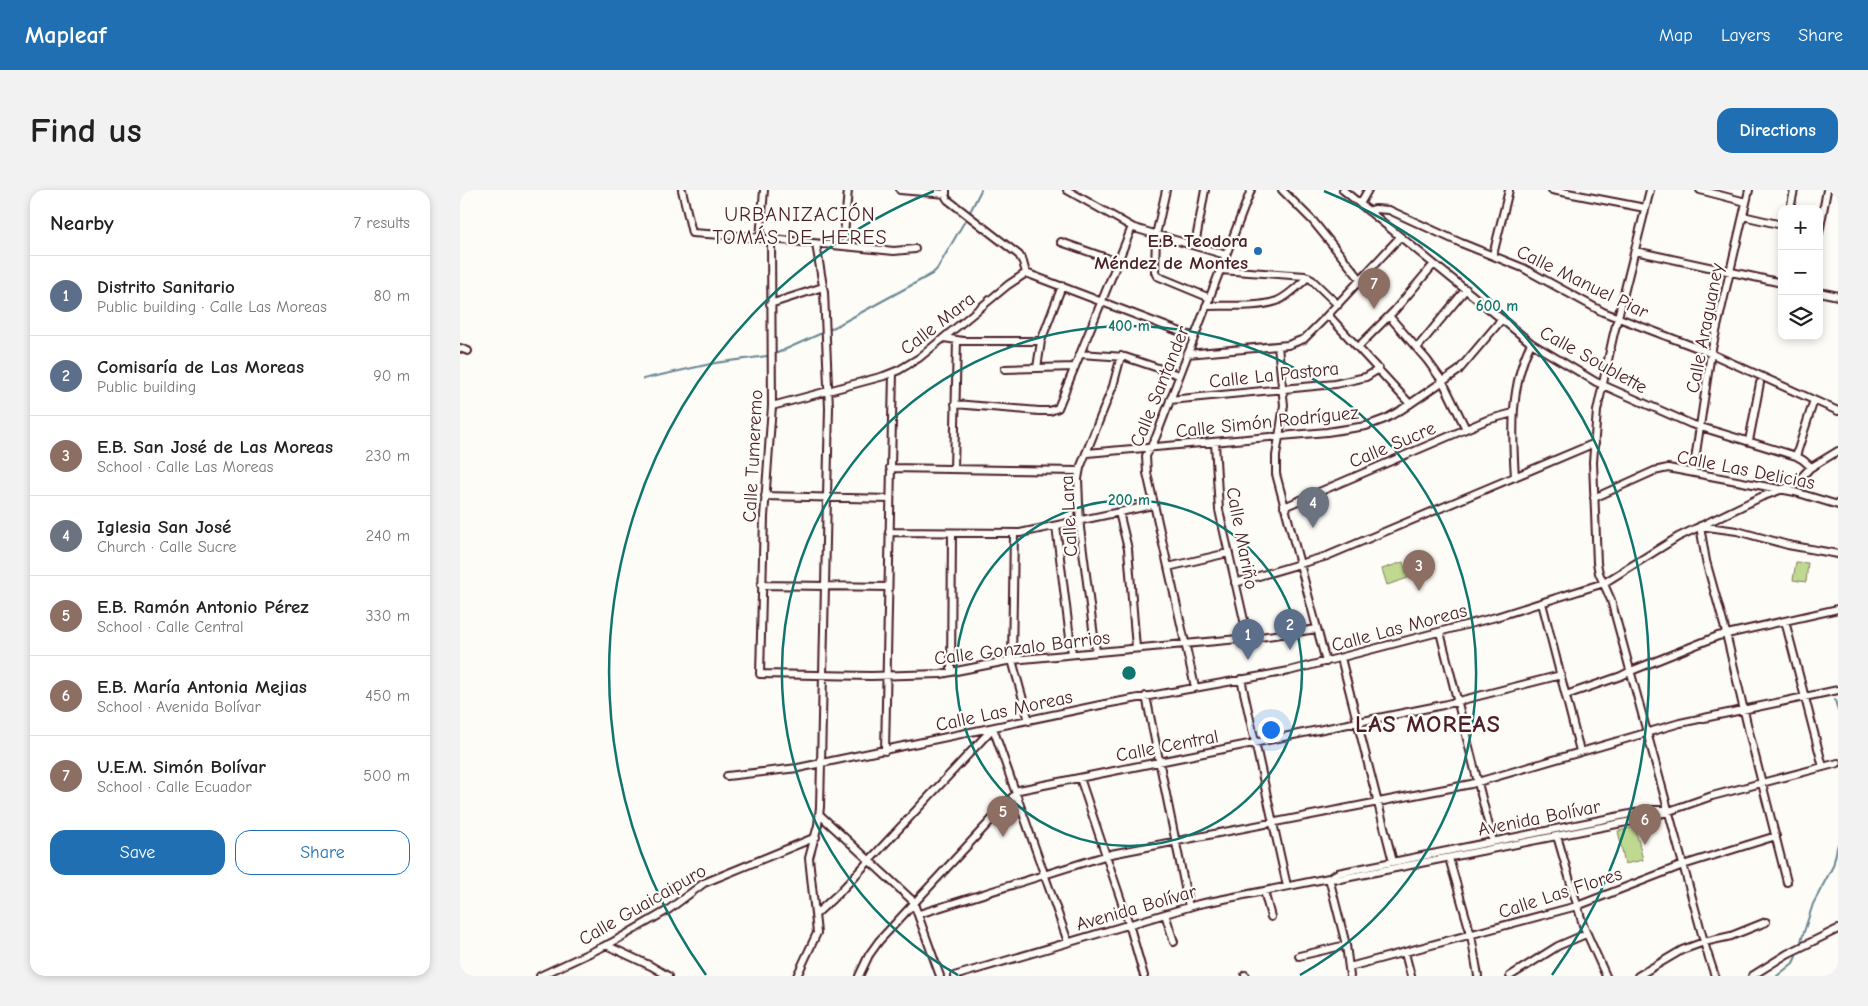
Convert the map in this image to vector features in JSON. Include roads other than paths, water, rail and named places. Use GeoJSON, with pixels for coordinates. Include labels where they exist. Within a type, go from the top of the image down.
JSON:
{"type":"FeatureCollection","features":[{"type":"Feature","properties":{"kind":"street"},"geometry":{"type":"LineString","coordinates":[[682,190],[692,234],[760,238],[894,251],[916,249]]}},
{"type":"Feature","properties":{"kind":"street"},"geometry":{"type":"LineString","coordinates":[[760,238],[764,190]]}},
{"type":"Feature","properties":{"kind":"street"},"geometry":{"type":"LineString","coordinates":[[843,246],[848,190]]}},
{"type":"Feature","properties":{"kind":"street"},"geometry":{"type":"LineString","coordinates":[[900,190],[946,192],[948,200],[1018,255],[1023,262],[1026,273],[1194,337]]}},
{"type":"Feature","properties":{"kind":"street"},"geometry":{"type":"LineString","coordinates":[[1067,190],[1132,227],[1226,255]]}},
{"type":"Feature","properties":{"kind":"street"},"geometry":{"type":"LineString","coordinates":[[1166,190],[1156,234],[1154,266],[1156,274],[1210,298]]}},
{"type":"Feature","properties":{"kind":"street"},"geometry":{"type":"LineString","coordinates":[[1195,246],[1205,190]]}},
{"type":"Feature","properties":{"kind":"street","name":"Calle Santander"},"geometry":{"type":"LineString","coordinates":[[1195,687],[1153,505],[1145,458],[1156,437],[1251,190]]}},
{"type":"Feature","properties":{"kind":"street"},"geometry":{"type":"LineString","coordinates":[[1282,190],[1313,221],[1361,280]]}},
{"type":"Feature","properties":{"kind":"street","name":"Calle Soublette"},"geometry":{"type":"LineString","coordinates":[[1343,190],[1530,343],[1602,385],[1700,426],[1796,456],[1811,468]]}},
{"type":"Feature","properties":{"kind":"street"},"geometry":{"type":"LineString","coordinates":[[1360,204],[1368,190]]}},
{"type":"Feature","properties":{"kind":"street"},"geometry":{"type":"LineString","coordinates":[[1493,255],[1509,190]]}},
{"type":"Feature","properties":{"kind":"street"},"geometry":{"type":"LineString","coordinates":[[1552,190],[1645,208]]}},
{"type":"Feature","properties":{"kind":"street"},"geometry":{"type":"LineString","coordinates":[[1650,190],[1597,411],[1594,443],[1594,498],[1598,569],[1611,600],[1704,942],[1716,976]]}},
{"type":"Feature","properties":{"kind":"street"},"geometry":{"type":"LineString","coordinates":[[1700,190],[1746,202]]}},
{"type":"Feature","properties":{"kind":"street","name":"Calle Araguaney"},"geometry":{"type":"LineString","coordinates":[[1692,473],[1712,353],[1749,190]]}},
{"type":"Feature","properties":{"kind":"street"},"geometry":{"type":"LineString","coordinates":[[1791,205],[1794,190]]}},
{"type":"Feature","properties":{"kind":"street"},"geometry":{"type":"LineString","coordinates":[[1823,214],[1828,190]]}},
{"type":"Feature","properties":{"kind":"street","name":"Calle Manuel Piar"},"geometry":{"type":"LineString","coordinates":[[1368,211],[1376,209],[1389,210],[1523,268],[1586,304],[1712,353],[1838,411]]}},
{"type":"Feature","properties":{"kind":"street"},"geometry":{"type":"LineString","coordinates":[[1743,216],[1778,224]]}},
{"type":"Feature","properties":{"kind":"street"},"geometry":{"type":"LineString","coordinates":[[955,404],[1053,410],[1058,408],[1132,227]]}},
{"type":"Feature","properties":{"kind":"street"},"geometry":{"type":"LineString","coordinates":[[1187,354],[1278,346],[1304,339],[1328,316],[1400,237]]}},
{"type":"Feature","properties":{"kind":"street","name":"Calle Tumeremo"},"geometry":{"type":"LineString","coordinates":[[760,674],[764,496],[772,406],[770,239]]}},
{"type":"Feature","properties":{"kind":"street"},"geometry":{"type":"LineString","coordinates":[[1061,242],[1118,262]]}},
{"type":"Feature","properties":{"kind":"street"},"geometry":{"type":"LineString","coordinates":[[797,976],[815,938],[816,914],[810,861],[816,838],[819,814],[825,586],[828,391],[823,286],[816,244]]}},
{"type":"Feature","properties":{"kind":"street"},"geometry":{"type":"LineString","coordinates":[[1635,251],[1778,282]]}},
{"type":"Feature","properties":{"kind":"street"},"geometry":{"type":"LineString","coordinates":[[1358,347],[1389,316],[1434,264]]}},
{"type":"Feature","properties":{"kind":"street"},"geometry":{"type":"LineString","coordinates":[[1220,270],[1308,277],[1338,305]]}},
{"type":"Feature","properties":{"kind":"street","name":"Calle Mara"},"geometry":{"type":"LineString","coordinates":[[772,406],[893,373],[919,358],[1008,285],[1026,273]]}},
{"type":"Feature","properties":{"kind":"street"},"geometry":{"type":"LineString","coordinates":[[1206,306],[1259,304],[1276,301],[1287,295],[1308,277]]}},
{"type":"Feature","properties":{"kind":"street"},"geometry":{"type":"LineString","coordinates":[[770,304],[823,286]]}},
{"type":"Feature","properties":{"kind":"street"},"geometry":{"type":"LineString","coordinates":[[1037,368],[1041,341],[1062,286]]}},
{"type":"Feature","properties":{"kind":"street"},"geometry":{"type":"LineString","coordinates":[[1417,348],[1466,289]]}},
{"type":"Feature","properties":{"kind":"street"},"geometry":{"type":"LineString","coordinates":[[1823,293],[1838,296]]}},
{"type":"Feature","properties":{"kind":"street"},"geometry":{"type":"LineString","coordinates":[[1328,316],[1410,404]]}},
{"type":"Feature","properties":{"kind":"street"},"geometry":{"type":"LineString","coordinates":[[1389,316],[1443,382],[1466,429]]}},
{"type":"Feature","properties":{"kind":"street","name":"Calle Simón Rodríguez"},"geometry":{"type":"LineString","coordinates":[[1086,453],[1279,437],[1366,426],[1385,419],[1443,382],[1462,367],[1502,319]]}},
{"type":"Feature","properties":{"kind":"street"},"geometry":{"type":"LineString","coordinates":[[944,338],[956,340],[1041,341]]}},
{"type":"Feature","properties":{"kind":"street"},"geometry":{"type":"LineString","coordinates":[[954,469],[956,340]]}},
{"type":"Feature","properties":{"kind":"street"},"geometry":{"type":"LineString","coordinates":[[1515,477],[1513,413],[1522,365],[1530,343]]}},
{"type":"Feature","properties":{"kind":"street"},"geometry":{"type":"LineString","coordinates":[[1278,346],[1283,389],[1283,420],[1276,465],[1284,506],[1326,662]]}},
{"type":"Feature","properties":{"kind":"street"},"geometry":{"type":"LineString","coordinates":[[460,348],[468,351]]}},
{"type":"Feature","properties":{"kind":"street"},"geometry":{"type":"LineString","coordinates":[[1080,354],[1120,356],[1179,375]]}},
{"type":"Feature","properties":{"kind":"street","name":"Calle Lara"},"geometry":{"type":"LineString","coordinates":[[1096,652],[1080,521],[1079,471],[1113,386],[1120,356]]}},
{"type":"Feature","properties":{"kind":"street"},"geometry":{"type":"LineString","coordinates":[[1005,369],[1075,367]]}},
{"type":"Feature","properties":{"kind":"street","name":"Calle La Pastora"},"geometry":{"type":"LineString","coordinates":[[1170,400],[1347,382],[1366,377],[1379,369]]}},
{"type":"Feature","properties":{"kind":"street"},"geometry":{"type":"LineString","coordinates":[[885,751],[893,373]]}},
{"type":"Feature","properties":{"kind":"street"},"geometry":{"type":"LineString","coordinates":[[1750,441],[1760,383]]}},
{"type":"Feature","properties":{"kind":"street"},"geometry":{"type":"LineString","coordinates":[[1796,456],[1814,400]]}},
{"type":"Feature","properties":{"kind":"street","name":"Calle Sucre"},"geometry":{"type":"LineString","coordinates":[[1284,506],[1466,429],[1496,417],[1513,413]]}},
{"type":"Feature","properties":{"kind":"street","name":"Calle Mariño"},"geometry":{"type":"LineString","coordinates":[[1215,442],[1218,502],[1248,638]]}},
{"type":"Feature","properties":{"kind":"street"},"geometry":{"type":"LineString","coordinates":[[1235,583],[1300,566],[1353,546],[1594,443]]}},
{"type":"Feature","properties":{"kind":"street","name":"Calle Las Moreas"},"geometry":{"type":"LineString","coordinates":[[726,776],[820,764],[1146,696],[1326,662],[1542,603],[1604,583],[1678,536],[1761,497],[1794,485],[1811,468],[1838,452]]}},
{"type":"Feature","properties":{"kind":"street"},"geometry":{"type":"LineString","coordinates":[[890,468],[1079,471]]}},
{"type":"Feature","properties":{"kind":"street","name":"Calle Las Delicias"},"geometry":{"type":"LineString","coordinates":[[1594,498],[1661,469],[1674,469],[1782,490],[1838,505]]}},
{"type":"Feature","properties":{"kind":"street"},"geometry":{"type":"LineString","coordinates":[[764,496],[890,499]]}},
{"type":"Feature","properties":{"kind":"street"},"geometry":{"type":"LineString","coordinates":[[890,532],[1014,533],[1153,505]]}},
{"type":"Feature","properties":{"kind":"street"},"geometry":{"type":"LineString","coordinates":[[1119,512],[1128,549],[1136,648]]}},
{"type":"Feature","properties":{"kind":"street"},"geometry":{"type":"LineString","coordinates":[[1056,526],[1072,654]]}},
{"type":"Feature","properties":{"kind":"street"},"geometry":{"type":"LineString","coordinates":[[1787,882],[1743,710],[1726,634],[1706,562],[1700,526],[1737,531],[1788,545],[1838,554]]}},
{"type":"Feature","properties":{"kind":"street"},"geometry":{"type":"LineString","coordinates":[[951,672],[952,533]]}},
{"type":"Feature","properties":{"kind":"street"},"geometry":{"type":"LineString","coordinates":[[1014,533],[1012,660],[1029,721]]}},
{"type":"Feature","properties":{"kind":"street"},"geometry":{"type":"LineString","coordinates":[[1168,567],[1228,553]]}},
{"type":"Feature","properties":{"kind":"street"},"geometry":{"type":"LineString","coordinates":[[761,585],[888,586]]}},
{"type":"Feature","properties":{"kind":"street"},"geometry":{"type":"LineString","coordinates":[[1542,603],[1580,752]]}},
{"type":"Feature","properties":{"kind":"street"},"geometry":{"type":"LineString","coordinates":[[1566,695],[1621,676],[1726,634],[1838,609]]}},
{"type":"Feature","properties":{"kind":"street"},"geometry":{"type":"LineString","coordinates":[[1785,621],[1823,767]]}},
{"type":"Feature","properties":{"kind":"street","name":"Calle Gonzalo Barrios"},"geometry":{"type":"LineString","coordinates":[[760,674],[932,675],[1012,660],[1290,634],[1317,629]]}},
{"type":"Feature","properties":{"kind":"street"},"geometry":{"type":"LineString","coordinates":[[1440,632],[1493,842]]}},
{"type":"Feature","properties":{"kind":"street"},"geometry":{"type":"LineString","coordinates":[[1341,658],[1393,862]]}},
{"type":"Feature","properties":{"kind":"street","name":"Calle Central"},"geometry":{"type":"LineString","coordinates":[[859,976],[873,948],[1015,794],[1021,790],[1457,702],[1561,675]]}},
{"type":"Feature","properties":{"kind":"street"},"geometry":{"type":"LineString","coordinates":[[1241,679],[1287,886]]}},
{"type":"Feature","properties":{"kind":"street"},"geometry":{"type":"LineString","coordinates":[[919,914],[1105,855],[1478,782],[1693,720],[1838,690]]}},
{"type":"Feature","properties":{"kind":"street"},"geometry":{"type":"LineString","coordinates":[[1146,696],[1174,841],[1189,907]]}},
{"type":"Feature","properties":{"kind":"street"},"geometry":{"type":"LineString","coordinates":[[816,914],[993,728],[1068,942]]}},
{"type":"Feature","properties":{"kind":"street","name":"Avenida Bolívar"},"geometry":{"type":"LineString","coordinates":[[954,976],[1189,907],[1287,886],[1329,878],[1340,879],[1652,817],[1668,810],[1761,783],[1838,764]]}},
{"type":"Feature","properties":{"kind":"street"},"geometry":{"type":"LineString","coordinates":[[1080,778],[1129,924],[1144,976]]}},
{"type":"Feature","properties":{"kind":"street","name":"Avenida Bolívar"},"geometry":{"type":"LineString","coordinates":[[1329,878],[1338,873],[1650,810],[1668,810]]}},
{"type":"Feature","properties":{"kind":"street"},"geometry":{"type":"LineString","coordinates":[[819,814],[914,902],[940,976]]}},
{"type":"Feature","properties":{"kind":"street"},"geometry":{"type":"LineString","coordinates":[[1557,836],[1586,934],[1606,976]]}},
{"type":"Feature","properties":{"kind":"street","name":"Calle Las Flores"},"geometry":{"type":"LineString","coordinates":[[1349,967],[1577,906],[1683,865],[1776,836]]}},
{"type":"Feature","properties":{"kind":"street","name":"Calle Guaicaipuro"},"geometry":{"type":"LineString","coordinates":[[540,976],[606,945],[668,910],[704,883],[816,838]]}},
{"type":"Feature","properties":{"kind":"street"},"geometry":{"type":"LineString","coordinates":[[1449,858],[1471,935],[1478,976]]}},
{"type":"Feature","properties":{"kind":"street"},"geometry":{"type":"LineString","coordinates":[[1329,878],[1346,945],[1350,976]]}},
{"type":"Feature","properties":{"kind":"street"},"geometry":{"type":"LineString","coordinates":[[1264,891],[1271,917]]}},
{"type":"Feature","properties":{"kind":"street"},"geometry":{"type":"LineString","coordinates":[[1165,914],[1174,942]]}},
{"type":"Feature","properties":{"kind":"street"},"geometry":{"type":"LineString","coordinates":[[1638,976],[1674,953],[1704,942],[1731,936],[1766,922]]}},
{"type":"Feature","properties":{"kind":"street"},"geometry":{"type":"LineString","coordinates":[[1752,976],[1787,954],[1838,929]]}},
{"type":"Feature","properties":{"kind":"street"},"geometry":{"type":"LineString","coordinates":[[1510,976],[1558,946],[1586,934]]}},
{"type":"Feature","properties":{"kind":"street"},"geometry":{"type":"LineString","coordinates":[[606,945],[668,976]]}},
{"type":"Feature","properties":{"kind":"street"},"geometry":{"type":"LineString","coordinates":[[1299,956],[1346,945]]}},
{"type":"Feature","properties":{"kind":"street"},"geometry":{"type":"LineString","coordinates":[[1405,953],[1411,976]]}},
{"type":"Feature","properties":{"kind":"waterway"},"geometry":{"type":"LineString","coordinates":[[970,212],[981,190]]}},
{"type":"Feature","properties":{"kind":"waterway"},"geometry":{"type":"LineString","coordinates":[[829,330],[932,274],[937,269],[966,219]]}},
{"type":"Feature","properties":{"kind":"waterway"},"geometry":{"type":"LineString","coordinates":[[775,354],[822,333]]}},
{"type":"Feature","properties":{"kind":"waterway"},"geometry":{"type":"LineString","coordinates":[[643,379],[715,363],[767,356]]}},
{"type":"Feature","properties":{"kind":"waterway"},"geometry":{"type":"LineString","coordinates":[[1835,700],[1838,711]]}},
{"type":"Feature","properties":{"kind":"waterway"},"geometry":{"type":"LineString","coordinates":[[1801,941],[1813,904],[1833,866],[1838,844]]}},
{"type":"Feature","properties":{"kind":"waterway"},"geometry":{"type":"LineString","coordinates":[[1777,976],[1793,963],[1797,954]]}},
{"type":"Feature","properties":{"kind":"place","name":"E.B. Teodora Méndez de Montes"},"geometry":{"type":"Point","coordinates":[1258,251]}},
{"type":"Feature","properties":{"kind":"place","name":"U.E.M. Simón Bolívar"},"geometry":{"type":"Point","coordinates":[1374,309]}},
{"type":"Feature","properties":{"kind":"place","name":"Iglesia San José"},"geometry":{"type":"Point","coordinates":[1313,528]}},
{"type":"Feature","properties":{"kind":"place","name":"E.B. San José de Las Moreas"},"geometry":{"type":"Point","coordinates":[1419,591]}},
{"type":"Feature","properties":{"kind":"place","name":"Comisaría de Las Moreas"},"geometry":{"type":"Point","coordinates":[1290,650]}},
{"type":"Feature","properties":{"kind":"place","name":"Distrito Sanitario"},"geometry":{"type":"Point","coordinates":[1248,660]}},
{"type":"Feature","properties":{"kind":"place","name":"E.B. Ramón Antonio Pérez"},"geometry":{"type":"Point","coordinates":[1003,837]}},
{"type":"Feature","properties":{"kind":"place","name":"E.B. María Antonia Mejias"},"geometry":{"type":"Point","coordinates":[1645,845]}},
{"type":"Feature","properties":{"kind":"district","name":"URBANIZACIÓN TOMÁS DE HERES"},"geometry":{"type":"Point","coordinates":[800,226]}},
{"type":"Feature","properties":{"kind":"district","name":"LAS MOREAS"},"geometry":{"type":"Point","coordinates":[1428,724]}}]}
